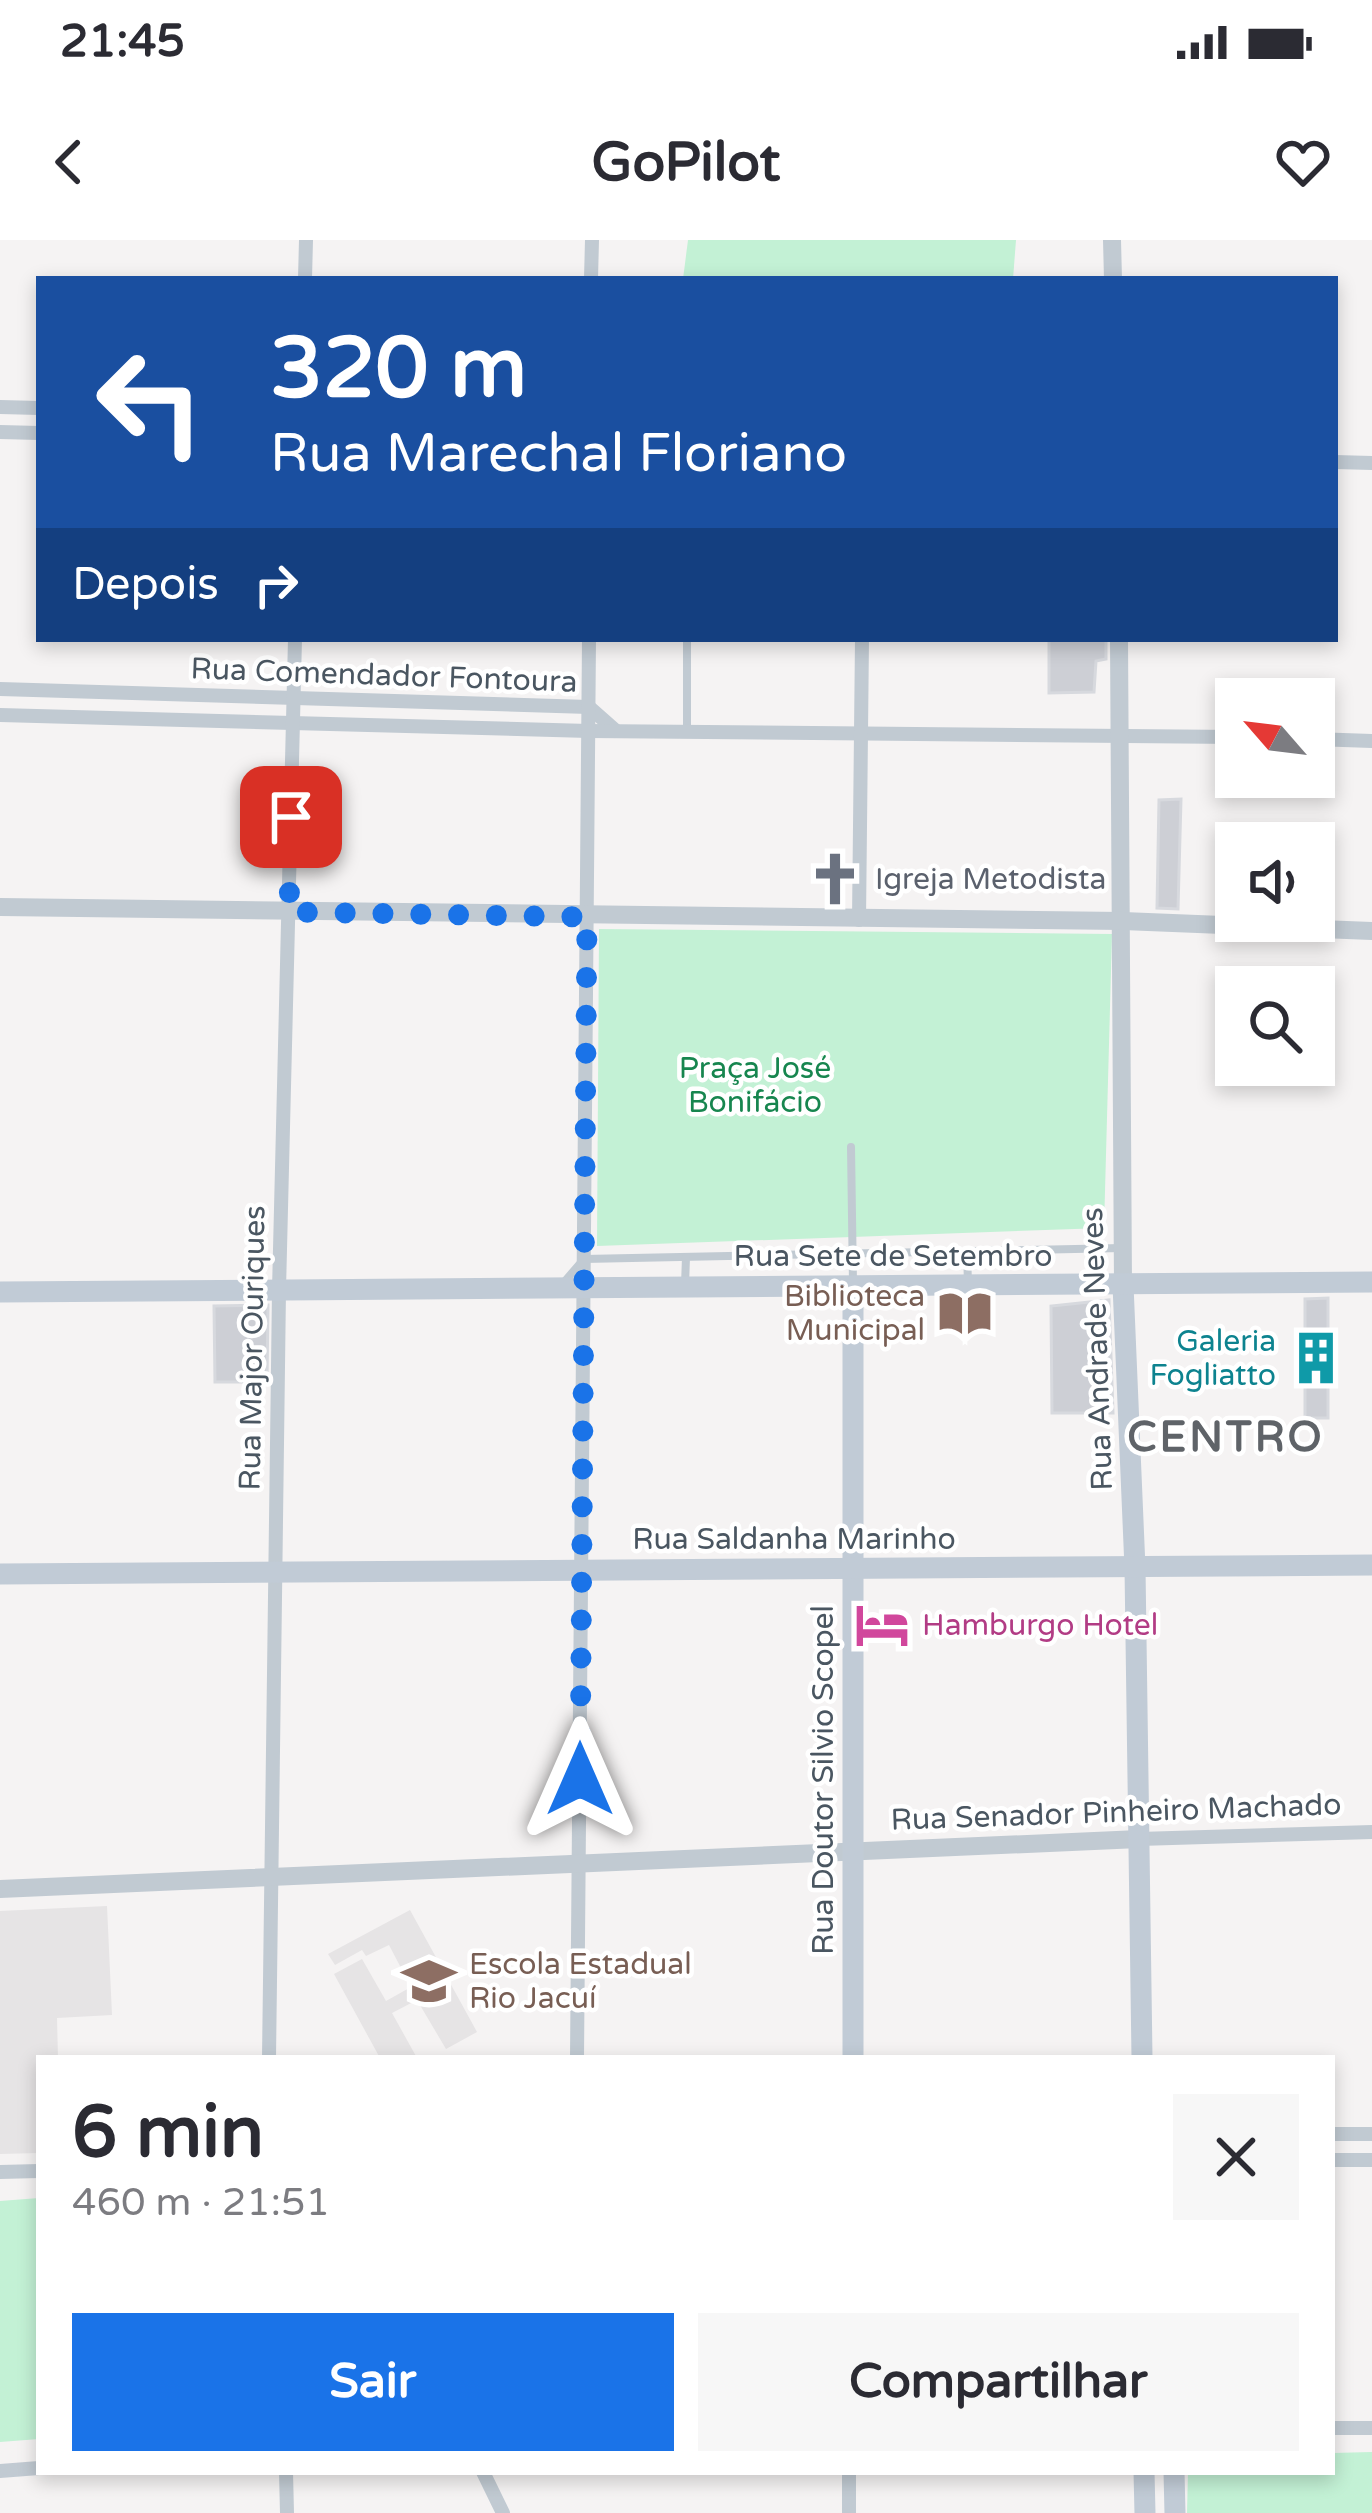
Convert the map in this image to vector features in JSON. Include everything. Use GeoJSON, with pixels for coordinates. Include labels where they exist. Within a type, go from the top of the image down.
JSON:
{"type":"FeatureCollection","features":[{"type":"Feature","properties":{"kind":"main road","name":"Rua Sete de Setembro"},"geometry":{"type":"LineString","coordinates":[[0,1292],[1372,1282]]}},
{"type":"Feature","properties":{"kind":"main road","name":"Rua Andrade Neves"},"geometry":{"type":"LineString","coordinates":[[1123,1285],[1135,1568],[1142,2055]]}},
{"type":"Feature","properties":{"kind":"main road","name":"Rua Doutor Silvio Scopel"},"geometry":{"type":"LineString","coordinates":[[853,1286],[853,2055]]}},
{"type":"Feature","properties":{"kind":"main road","name":"Rua Saldanha Marinho"},"geometry":{"type":"LineString","coordinates":[[0,1574],[1372,1564]]}},
{"type":"Feature","properties":{"kind":"main road"},"geometry":{"type":"LineString","coordinates":[[1144,2475],[1145,2513]]}},
{"type":"Feature","properties":{"kind":"main road"},"geometry":{"type":"LineString","coordinates":[[1174,2475],[1175,2513]]}},
{"type":"Feature","properties":{"kind":"street"},"geometry":{"type":"LineString","coordinates":[[305,276],[306,240]]}},
{"type":"Feature","properties":{"kind":"street"},"geometry":{"type":"LineString","coordinates":[[591,276],[592,240]]}},
{"type":"Feature","properties":{"kind":"street"},"geometry":{"type":"LineString","coordinates":[[1112,240],[1113,276]]}},
{"type":"Feature","properties":{"kind":"street"},"geometry":{"type":"LineString","coordinates":[[0,407],[36,408]]}},
{"type":"Feature","properties":{"kind":"street"},"geometry":{"type":"LineString","coordinates":[[0,432],[36,433]]}},
{"type":"Feature","properties":{"kind":"street"},"geometry":{"type":"LineString","coordinates":[[1338,462],[1372,463]]}},
{"type":"Feature","properties":{"kind":"street","name":"Rua Major Ouriques"},"geometry":{"type":"LineString","coordinates":[[269,2055],[268,1878],[295,642]]}},
{"type":"Feature","properties":{"kind":"street"},"geometry":{"type":"LineString","coordinates":[[577,2055],[589,642]]}},
{"type":"Feature","properties":{"kind":"street"},"geometry":{"type":"LineString","coordinates":[[859,920],[862,642]]}},
{"type":"Feature","properties":{"kind":"street","name":"Rua Andrade Neves"},"geometry":{"type":"LineString","coordinates":[[1119,642],[1123,1285]]}},
{"type":"Feature","properties":{"kind":"street","name":"Rua Comendador Fontoura"},"geometry":{"type":"LineString","coordinates":[[0,689],[589,707],[615,730]]}},
{"type":"Feature","properties":{"kind":"street"},"geometry":{"type":"LineString","coordinates":[[78,716],[80,691]]}},
{"type":"Feature","properties":{"kind":"street"},"geometry":{"type":"LineString","coordinates":[[368,724],[370,700]]}},
{"type":"Feature","properties":{"kind":"street"},"geometry":{"type":"LineString","coordinates":[[486,704],[486,728]]}},
{"type":"Feature","properties":{"kind":"street","name":"Rua Comendador Fontoura"},"geometry":{"type":"LineString","coordinates":[[0,715],[589,730],[1215,736]]}},
{"type":"Feature","properties":{"kind":"street"},"geometry":{"type":"LineString","coordinates":[[1335,740],[1372,741]]}},
{"type":"Feature","properties":{"kind":"street"},"geometry":{"type":"LineString","coordinates":[[0,907],[1123,921],[1372,931]]}},
{"type":"Feature","properties":{"kind":"street","name":"Rua Senador Pinheiro Machado"},"geometry":{"type":"LineString","coordinates":[[0,1889],[1372,1832]]}},
{"type":"Feature","properties":{"kind":"street"},"geometry":{"type":"LineString","coordinates":[[1335,2134],[1372,2134]]}},
{"type":"Feature","properties":{"kind":"street"},"geometry":{"type":"LineString","coordinates":[[1335,2160],[1372,2160]]}},
{"type":"Feature","properties":{"kind":"street"},"geometry":{"type":"LineString","coordinates":[[0,2172],[36,2171]]}},
{"type":"Feature","properties":{"kind":"street"},"geometry":{"type":"LineString","coordinates":[[1335,2428],[1372,2428]]}},
{"type":"Feature","properties":{"kind":"street"},"geometry":{"type":"LineString","coordinates":[[0,2471],[36,2468]]}},
{"type":"Feature","properties":{"kind":"street"},"geometry":{"type":"LineString","coordinates":[[286,2475],[287,2513]]}},
{"type":"Feature","properties":{"kind":"street"},"geometry":{"type":"LineString","coordinates":[[484,2475],[503,2513]]}},
{"type":"Feature","properties":{"kind":"street"},"geometry":{"type":"LineString","coordinates":[[849,2475],[849,2513]]}},
{"type":"Feature","properties":{"kind":"lane"},"geometry":{"type":"LineString","coordinates":[[687,642],[687,730]]}},
{"type":"Feature","properties":{"kind":"lane"},"geometry":{"type":"LineString","coordinates":[[850,1147],[853,1286]]}},
{"type":"Feature","properties":{"kind":"lane","name":"Rua Sete de Setembro"},"geometry":{"type":"LineString","coordinates":[[584,1259],[1123,1249]]}},
{"type":"Feature","properties":{"kind":"lane"},"geometry":{"type":"LineString","coordinates":[[967,1252],[968,1286]]}},
{"type":"Feature","properties":{"kind":"lane"},"geometry":{"type":"LineString","coordinates":[[685,1287],[686,1257]]}},
{"type":"Feature","properties":{"kind":"lane"},"geometry":{"type":"LineString","coordinates":[[559,1288],[584,1259]]}},
{"type":"Feature","properties":{"kind":"shaded area"},"geometry":{"type":"Polygon","coordinates":[[[107,1906],[112,2015],[57,2018],[58,2055],[36,2055],[36,2153],[0,2154],[0,1911],[107,1906]]]}},
{"type":"Feature","properties":{"kind":"shaded area","name":"Escola Estadual Rio Jacuí"},"geometry":{"type":"Polygon","coordinates":[[[410,1910],[477,2032],[446,2049],[417,2000],[392,2013],[415,2055],[378,2055],[334,1974],[362,1959],[386,2001],[411,1987],[389,1945],[366,1956],[362,1950],[335,1965],[328,1954],[410,1910]]]}},
{"type":"Feature","properties":{"kind":"green space"},"geometry":{"type":"Polygon","coordinates":[[[688,240],[1016,240],[1013,276],[683,276],[688,240]]]}},
{"type":"Feature","properties":{"kind":"green space","name":"Praça José Bonifácio"},"geometry":{"type":"Polygon","coordinates":[[[599,929],[1112,934],[1104,1228],[597,1246],[599,929]]]}},
{"type":"Feature","properties":{"kind":"green space"},"geometry":{"type":"Polygon","coordinates":[[[36,2198],[36,2439],[0,2442],[0,2201],[36,2198]]]}},
{"type":"Feature","properties":{"kind":"green space"},"geometry":{"type":"Polygon","coordinates":[[[1372,2452],[1372,2513],[1187,2513],[1188,2475],[1335,2475],[1335,2453],[1372,2452]]]}},
{"type":"Feature","properties":{"kind":"building"},"geometry":{"type":"Polygon","coordinates":[[[1049,642],[1106,642],[1106,659],[1096,661],[1094,692],[1049,693],[1049,642]]]}},
{"type":"Feature","properties":{"kind":"building"},"geometry":{"type":"Polygon","coordinates":[[[1181,799],[1178,909],[1157,908],[1159,800],[1181,799]]]}},
{"type":"Feature","properties":{"kind":"building","name":"Galeria Fogliatto"},"geometry":{"type":"Polygon","coordinates":[[[1328,1298],[1328,1418],[1305,1418],[1305,1299],[1328,1298]]]}},
{"type":"Feature","properties":{"kind":"building"},"geometry":{"type":"Polygon","coordinates":[[[1109,1300],[1113,1413],[1052,1413],[1051,1306],[1109,1300]]]}},
{"type":"Feature","properties":{"kind":"building"},"geometry":{"type":"Polygon","coordinates":[[[268,1305],[267,1382],[215,1382],[214,1306],[268,1305]]]}},
{"type":"Feature","properties":{"kind":"place","name":"Igreja Metodista"},"geometry":{"type":"Point","coordinates":[835,879]}},
{"type":"Feature","properties":{"kind":"place","name":"Biblioteca Municipal"},"geometry":{"type":"Point","coordinates":[965,1313]}},
{"type":"Feature","properties":{"kind":"place","name":"Galeria Fogliatto"},"geometry":{"type":"Point","coordinates":[1316,1358]}},
{"type":"Feature","properties":{"kind":"place","name":"Hamburgo Hotel"},"geometry":{"type":"Point","coordinates":[882,1625]}},
{"type":"Feature","properties":{"kind":"place","name":"Escola Estadual Rio Jacuí"},"geometry":{"type":"Point","coordinates":[429,1981]}},
{"type":"Feature","properties":{"kind":"district","name":"CENTRO"},"geometry":{"type":"Point","coordinates":[1226,1436]}},
{"type":"Feature","properties":{"kind":"route"},"geometry":{"type":"LineString","coordinates":[[291,817],[289,912],[587,917],[580,1779]]}}]}
